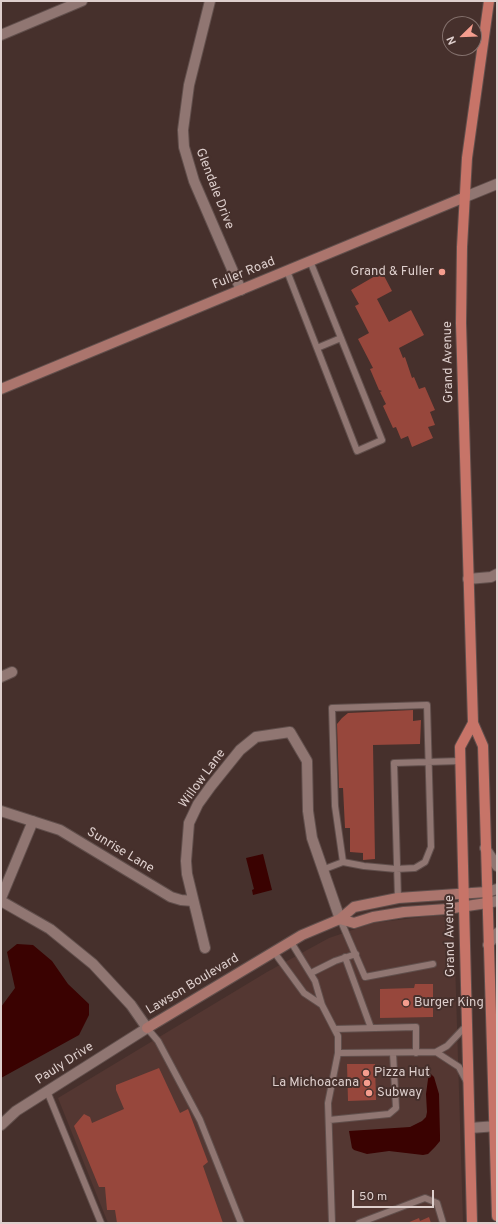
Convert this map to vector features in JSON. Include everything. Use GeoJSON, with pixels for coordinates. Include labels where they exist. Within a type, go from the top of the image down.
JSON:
{"type":"FeatureCollection","features":[{"type":"Feature","properties":{"kind":"main road","name":"Grand Avenue"},"geometry":{"type":"LineString","coordinates":[[489,1],[471,117],[461,275],[461,352],[473,723],[483,746],[487,892],[492,902],[488,946],[496,1126],[497,1216]]}},
{"type":"Feature","properties":{"kind":"main road","name":"Grand Avenue"},"geometry":{"type":"LineString","coordinates":[[472,1223],[460,747],[473,723]]}},
{"type":"Feature","properties":{"kind":"street"},"geometry":{"type":"LineString","coordinates":[[1,35],[82,1]]}},
{"type":"Feature","properties":{"kind":"street","name":"Glendale Drive"},"geometry":{"type":"LineString","coordinates":[[210,1],[189,85],[183,130],[184,147],[194,181],[241,290]]}},
{"type":"Feature","properties":{"kind":"street","name":"Fuller Road"},"geometry":{"type":"LineString","coordinates":[[1,389],[497,184]]}},
{"type":"Feature","properties":{"kind":"street"},"geometry":{"type":"LineString","coordinates":[[468,579],[497,574]]}},
{"type":"Feature","properties":{"kind":"street"},"geometry":{"type":"LineString","coordinates":[[1,677],[12,672]]}},
{"type":"Feature","properties":{"kind":"street","name":"Willow Lane"},"geometry":{"type":"LineString","coordinates":[[205,948],[193,901],[186,861],[189,823],[192,814],[211,786],[248,742],[256,737],[290,732],[307,760],[309,825],[315,852],[322,870]]}},
{"type":"Feature","properties":{"kind":"street","name":"Sunrise Lane"},"geometry":{"type":"LineString","coordinates":[[1,811],[60,830],[171,897],[193,901]]}},
{"type":"Feature","properties":{"kind":"street"},"geometry":{"type":"LineString","coordinates":[[1,898],[33,821]]}},
{"type":"Feature","properties":{"kind":"street"},"geometry":{"type":"LineString","coordinates":[[485,848],[497,866]]}},
{"type":"Feature","properties":{"kind":"street"},"geometry":{"type":"LineString","coordinates":[[322,870],[340,919]]}},
{"type":"Feature","properties":{"kind":"street"},"geometry":{"type":"LineString","coordinates":[[487,892],[497,889]]}},
{"type":"Feature","properties":{"kind":"street","name":"Lawson Boulevard"},"geometry":{"type":"LineString","coordinates":[[1,901],[50,929],[94,964],[131,1005],[147,1028],[290,942],[340,919],[354,907],[398,898],[487,892]]}},
{"type":"Feature","properties":{"kind":"street","name":"Lawson Boulevard"},"geometry":{"type":"LineString","coordinates":[[340,919],[354,923],[373,917],[404,912],[463,907],[492,902]]}},
{"type":"Feature","properties":{"kind":"street"},"geometry":{"type":"LineString","coordinates":[[488,946],[497,933]]}},
{"type":"Feature","properties":{"kind":"street","name":"Pauly Drive"},"geometry":{"type":"LineString","coordinates":[[1,1125],[16,1111],[147,1028]]}},
{"type":"Feature","properties":{"kind":"street"},"geometry":{"type":"LineString","coordinates":[[470,1128],[496,1126]]}},
{"type":"Feature","properties":{"kind":"lane"},"geometry":{"type":"LineString","coordinates":[[287,270],[357,451],[382,440],[310,261]]}},
{"type":"Feature","properties":{"kind":"lane"},"geometry":{"type":"LineString","coordinates":[[317,348],[341,338]]}},
{"type":"Feature","properties":{"kind":"lane"},"geometry":{"type":"LineString","coordinates":[[322,870],[343,862],[364,866],[396,869],[415,868],[425,862],[431,847],[427,705],[332,708],[335,806],[343,862]]}},
{"type":"Feature","properties":{"kind":"lane"},"geometry":{"type":"LineString","coordinates":[[398,898],[394,763],[460,761]]}},
{"type":"Feature","properties":{"kind":"lane"},"geometry":{"type":"LineString","coordinates":[[340,919],[365,977],[433,964]]}},
{"type":"Feature","properties":{"kind":"lane"},"geometry":{"type":"LineString","coordinates":[[290,942],[311,973],[322,1004],[338,1036],[338,1053],[328,1103],[332,1223]]}},
{"type":"Feature","properties":{"kind":"lane"},"geometry":{"type":"LineString","coordinates":[[274,952],[304,993],[322,1004]]}},
{"type":"Feature","properties":{"kind":"lane"},"geometry":{"type":"LineString","coordinates":[[311,973],[335,961],[356,954]]}},
{"type":"Feature","properties":{"kind":"lane"},"geometry":{"type":"LineString","coordinates":[[345,958],[371,1028]]}},
{"type":"Feature","properties":{"kind":"lane"},"geometry":{"type":"LineString","coordinates":[[338,1053],[436,1052],[447,1046],[467,1026]]}},
{"type":"Feature","properties":{"kind":"lane"},"geometry":{"type":"LineString","coordinates":[[335,1030],[416,1027],[416,1053]]}},
{"type":"Feature","properties":{"kind":"lane"},"geometry":{"type":"LineString","coordinates":[[147,1028],[158,1041],[200,1120],[242,1223]]}},
{"type":"Feature","properties":{"kind":"lane"},"geometry":{"type":"LineString","coordinates":[[436,1052],[451,1060],[459,1067],[468,1085]]}},
{"type":"Feature","properties":{"kind":"lane"},"geometry":{"type":"LineString","coordinates":[[329,1120],[389,1114],[396,1108],[393,1053]]}},
{"type":"Feature","properties":{"kind":"lane"},"geometry":{"type":"LineString","coordinates":[[47,1091],[101,1223]]}},
{"type":"Feature","properties":{"kind":"lane"},"geometry":{"type":"LineString","coordinates":[[359,1223],[425,1198],[438,1203],[443,1223]]}},
{"type":"Feature","properties":{"kind":"shaded area"},"geometry":{"type":"Polygon","coordinates":[[[263,854],[272,890],[253,895],[252,890],[254,889],[246,858],[263,854]]]}},
{"type":"Feature","properties":{"kind":"shaded area"},"geometry":{"type":"Polygon","coordinates":[[[442,916],[450,920],[454,928],[463,1223],[108,1223],[58,1098],[267,972],[329,938],[373,923],[442,916]]]}},
{"type":"Feature","properties":{"kind":"shaded area"},"geometry":{"type":"Polygon","coordinates":[[[17,944],[33,945],[52,961],[68,984],[89,1004],[89,1015],[79,1035],[1,1078],[1,1007],[15,988],[7,952],[17,944]]]}},
{"type":"Feature","properties":{"kind":"shaded area"},"geometry":{"type":"Polygon","coordinates":[[[429,1072],[434,1077],[439,1094],[440,1141],[435,1147],[428,1154],[423,1155],[389,1151],[367,1154],[354,1150],[352,1148],[349,1131],[410,1127],[422,1121],[426,1117],[426,1094],[429,1072]]]}},
{"type":"Feature","properties":{"kind":"building"},"geometry":{"type":"Polygon","coordinates":[[[382,272],[392,291],[377,299],[389,322],[411,310],[424,335],[399,348],[403,358],[405,357],[412,378],[414,377],[419,389],[425,387],[435,410],[430,412],[435,425],[428,427],[433,438],[412,447],[408,436],[401,439],[396,427],[393,428],[383,406],[386,404],[380,392],[382,391],[379,390],[370,369],[373,368],[358,339],[369,333],[355,306],[359,304],[351,290],[382,272]]]}},
{"type":"Feature","properties":{"kind":"building"},"geometry":{"type":"Polygon","coordinates":[[[413,710],[413,721],[421,720],[420,744],[373,745],[375,859],[363,860],[363,853],[350,852],[350,828],[345,828],[343,788],[339,788],[337,724],[348,713],[413,710]]]}},
{"type":"Feature","properties":{"kind":"building","name":"Burger King"},"geometry":{"type":"Polygon","coordinates":[[[415,984],[433,984],[433,1017],[380,1018],[380,989],[414,988],[415,984]]]}},
{"type":"Feature","properties":{"kind":"building"},"geometry":{"type":"Polygon","coordinates":[[[347,1064],[375,1064],[376,1100],[348,1101],[347,1064]]]}},
{"type":"Feature","properties":{"kind":"building"},"geometry":{"type":"Polygon","coordinates":[[[159,1068],[180,1113],[188,1109],[208,1162],[203,1166],[223,1223],[117,1223],[115,1210],[107,1210],[105,1187],[99,1187],[74,1126],[84,1114],[90,1117],[92,1123],[124,1109],[116,1090],[116,1085],[159,1068]]]}},
{"type":"Feature","properties":{"kind":"building"},"geometry":{"type":"Polygon","coordinates":[[[429,1217],[431,1223],[407,1223],[419,1218],[420,1221],[429,1217]]]}},
{"type":"Feature","properties":{"kind":"place","name":"Grand & Fuller"},"geometry":{"type":"Point","coordinates":[442,272]}},
{"type":"Feature","properties":{"kind":"place","name":"Burger King"},"geometry":{"type":"Point","coordinates":[406,1003]}},
{"type":"Feature","properties":{"kind":"place","name":"Pizza Hut"},"geometry":{"type":"Point","coordinates":[366,1073]}},
{"type":"Feature","properties":{"kind":"place","name":"La Michoacana"},"geometry":{"type":"Point","coordinates":[367,1083]}},
{"type":"Feature","properties":{"kind":"place","name":"Subway"},"geometry":{"type":"Point","coordinates":[369,1093]}}]}
